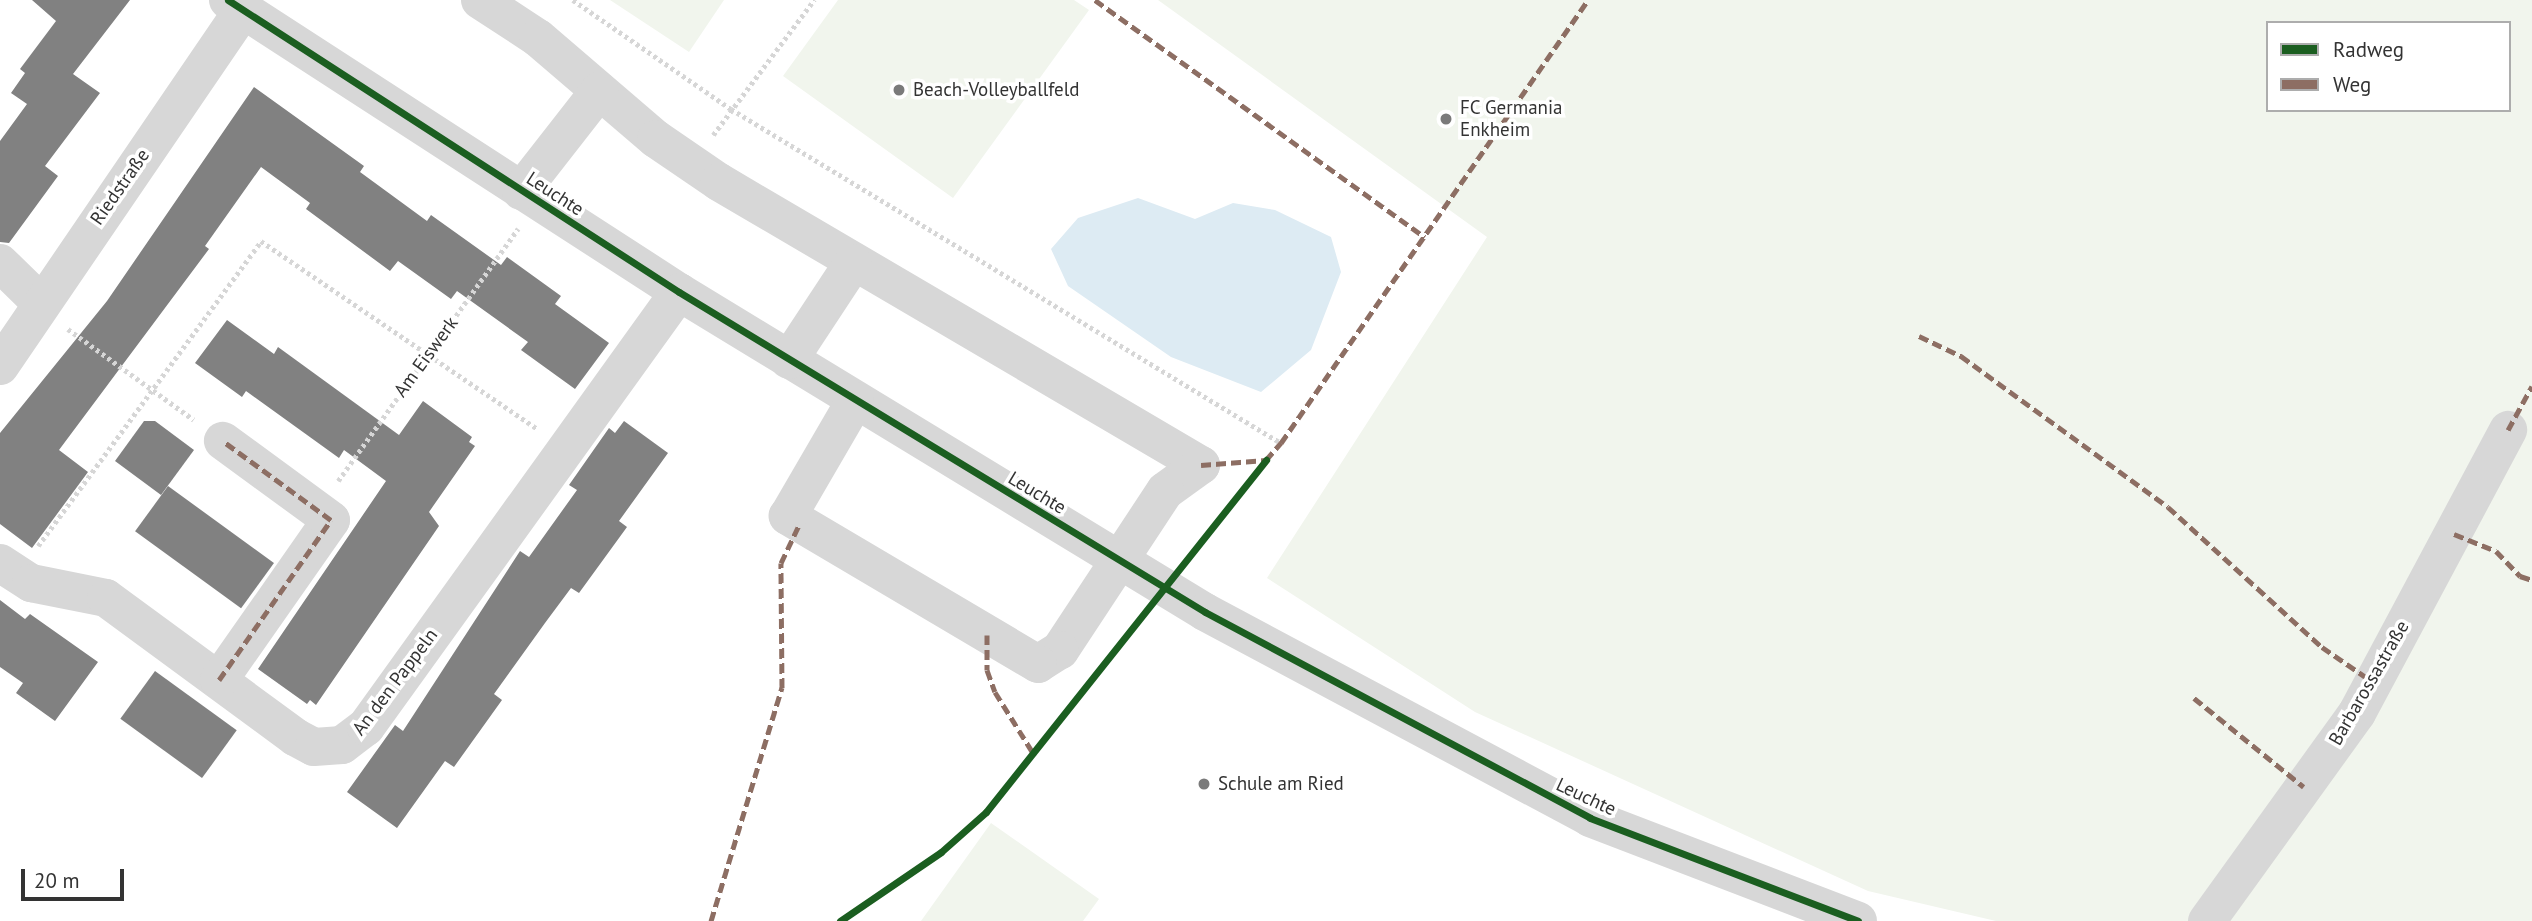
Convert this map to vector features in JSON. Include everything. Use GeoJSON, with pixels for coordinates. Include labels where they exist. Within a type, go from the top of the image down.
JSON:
{"type":"FeatureCollection","features":[{"type":"Feature","properties":{"kind":"street"},"geometry":{"type":"LineString","coordinates":[[480,0],[538,38],[599,91],[692,164],[853,263],[1201,465],[1165,491],[1060,650],[1038,664],[1025,660],[788,516],[855,401]]}},
{"type":"Feature","properties":{"kind":"street","name":"Leuchte"},"geometry":{"type":"LineString","coordinates":[[249,7],[530,196],[679,292],[1118,561],[1336,686],[1579,812],[1858,921]]}},
{"type":"Feature","properties":{"kind":"street","name":"Riedstraße"},"geometry":{"type":"LineString","coordinates":[[0,366],[40,302],[249,7]]}},
{"type":"Feature","properties":{"kind":"street"},"geometry":{"type":"LineString","coordinates":[[530,196],[599,91]]}},
{"type":"Feature","properties":{"kind":"street"},"geometry":{"type":"LineString","coordinates":[[789,360],[853,263]]}},
{"type":"Feature","properties":{"kind":"street"},"geometry":{"type":"LineString","coordinates":[[0,264],[40,302]]}},
{"type":"Feature","properties":{"kind":"street","name":"An den Pappeln"},"geometry":{"type":"LineString","coordinates":[[8,569],[106,598],[314,747],[327,749],[354,739],[679,292]]}},
{"type":"Feature","properties":{"kind":"street","name":"Barbarossastraße"},"geometry":{"type":"LineString","coordinates":[[2207,921],[2357,713],[2508,430]]}},
{"type":"Feature","properties":{"kind":"street"},"geometry":{"type":"LineString","coordinates":[[219,680],[331,520],[223,441]]}},
{"type":"Feature","properties":{"kind":"path"},"geometry":{"type":"LineString","coordinates":[[573,0],[731,109],[1281,443]]}},
{"type":"Feature","properties":{"kind":"path"},"geometry":{"type":"LineString","coordinates":[[731,109],[814,0]]}},
{"type":"Feature","properties":{"kind":"path"},"geometry":{"type":"LineString","coordinates":[[8,569],[152,390],[261,241],[565,447]]}},
{"type":"Feature","properties":{"kind":"path"},"geometry":{"type":"LineString","coordinates":[[40,302],[64,326],[223,441]]}},
{"type":"Feature","properties":{"kind":"shaded area"},"geometry":{"type":"Polygon","coordinates":[[[610,0],[724,0],[689,52],[610,0]]]}},
{"type":"Feature","properties":{"kind":"shaded area"},"geometry":{"type":"Polygon","coordinates":[[[838,0],[1074,0],[1089,10],[953,198],[783,76],[838,0]]]}},
{"type":"Feature","properties":{"kind":"shaded area"},"geometry":{"type":"Polygon","coordinates":[[[1158,0],[2532,0],[2532,921],[1996,921],[1868,891],[1475,712],[1267,578],[1487,237],[1158,0]]]}},
{"type":"Feature","properties":{"kind":"shaded area"},"geometry":{"type":"Polygon","coordinates":[[[1138,198],[1195,219],[1233,203],[1275,210],[1331,237],[1341,272],[1311,350],[1261,392],[1171,357],[1068,286],[1051,249],[1078,218],[1138,198]]]}},
{"type":"Feature","properties":{"kind":"shaded area"},"geometry":{"type":"Polygon","coordinates":[[[991,823],[1099,899],[1083,921],[921,921],[991,823]]]}},
{"type":"Feature","properties":{"kind":"building"},"geometry":{"type":"Polygon","coordinates":[[[32,0],[130,0],[73,74],[100,93],[45,166],[58,176],[9,243],[0,242],[0,141],[27,104],[11,93],[25,73],[20,69],[56,21],[32,0]]]}},
{"type":"Feature","properties":{"kind":"building"},"geometry":{"type":"Polygon","coordinates":[[[254,87],[364,166],[360,172],[427,221],[431,215],[501,265],[507,257],[561,296],[555,304],[609,343],[575,389],[521,350],[528,342],[457,291],[451,299],[398,261],[390,271],[306,209],[310,203],[261,167],[205,246],[209,249],[59,450],[88,472],[32,548],[0,524],[0,433],[107,301],[254,87]]]}},
{"type":"Feature","properties":{"kind":"building"},"geometry":{"type":"Polygon","coordinates":[[[227,320],[274,354],[278,347],[399,435],[423,401],[472,437],[469,442],[475,446],[429,512],[439,526],[316,705],[310,700],[307,704],[258,669],[386,481],[344,450],[339,458],[246,391],[242,397],[195,363],[227,320]]]}},
{"type":"Feature","properties":{"kind":"building"},"geometry":{"type":"Polygon","coordinates":[[[144,421],[155,421],[194,450],[161,495],[115,461],[144,421]]]}},
{"type":"Feature","properties":{"kind":"building"},"geometry":{"type":"Polygon","coordinates":[[[624,421],[668,453],[619,521],[627,527],[579,593],[571,588],[545,623],[494,694],[502,700],[454,767],[445,761],[397,828],[347,792],[395,725],[403,731],[520,551],[529,557],[577,490],[569,485],[609,428],[615,433],[624,421]]]}},
{"type":"Feature","properties":{"kind":"building"},"geometry":{"type":"Polygon","coordinates":[[[168,486],[274,563],[241,608],[135,531],[168,486]]]}},
{"type":"Feature","properties":{"kind":"building"},"geometry":{"type":"Polygon","coordinates":[[[0,600],[25,619],[30,614],[98,662],[55,721],[16,693],[23,683],[0,667],[0,600]]]}},
{"type":"Feature","properties":{"kind":"building"},"geometry":{"type":"Polygon","coordinates":[[[155,671],[237,730],[202,778],[120,719],[155,671]]]}},
{"type":"Feature","properties":{"kind":"marked path"},"geometry":{"type":"LineString","coordinates":[[1095,0],[1425,237]]}},
{"type":"Feature","properties":{"kind":"marked path"},"geometry":{"type":"LineString","coordinates":[[1201,465],[1266,460],[1281,443],[1588,0]]}},
{"type":"Feature","properties":{"kind":"marked path"},"geometry":{"type":"LineString","coordinates":[[1919,336],[1961,356],[2168,507],[2322,647],[2373,682]]}},
{"type":"Feature","properties":{"kind":"marked path"},"geometry":{"type":"LineString","coordinates":[[2508,430],[2532,386]]}},
{"type":"Feature","properties":{"kind":"marked path"},"geometry":{"type":"LineString","coordinates":[[219,680],[331,520],[223,441]]}},
{"type":"Feature","properties":{"kind":"marked path"},"geometry":{"type":"LineString","coordinates":[[711,921],[782,688],[781,563],[800,523]]}},
{"type":"Feature","properties":{"kind":"marked path"},"geometry":{"type":"LineString","coordinates":[[2454,534],[2496,551],[2520,576],[2532,580]]}},
{"type":"Feature","properties":{"kind":"marked path"},"geometry":{"type":"LineString","coordinates":[[987,635],[987,670],[995,692],[1035,756]]}},
{"type":"Feature","properties":{"kind":"marked path"},"geometry":{"type":"LineString","coordinates":[[2194,698],[2304,787]]}},
{"type":"Feature","properties":{"kind":"cycle path"},"geometry":{"type":"LineString","coordinates":[[228,0],[679,292],[1205,612],[1590,818],[1858,921]]}},
{"type":"Feature","properties":{"kind":"cycle path"},"geometry":{"type":"LineString","coordinates":[[840,921],[941,852],[986,812],[1266,460]]}},
{"type":"Feature","properties":{"kind":"place","name":"Beach-Volleyballfeld"},"geometry":{"type":"Point","coordinates":[899,90]}},
{"type":"Feature","properties":{"kind":"place","name":"FC Germania Enkheim"},"geometry":{"type":"Point","coordinates":[1446,119]}},
{"type":"Feature","properties":{"kind":"place","name":"Schule am Ried"},"geometry":{"type":"Point","coordinates":[1204,784]}}]}
